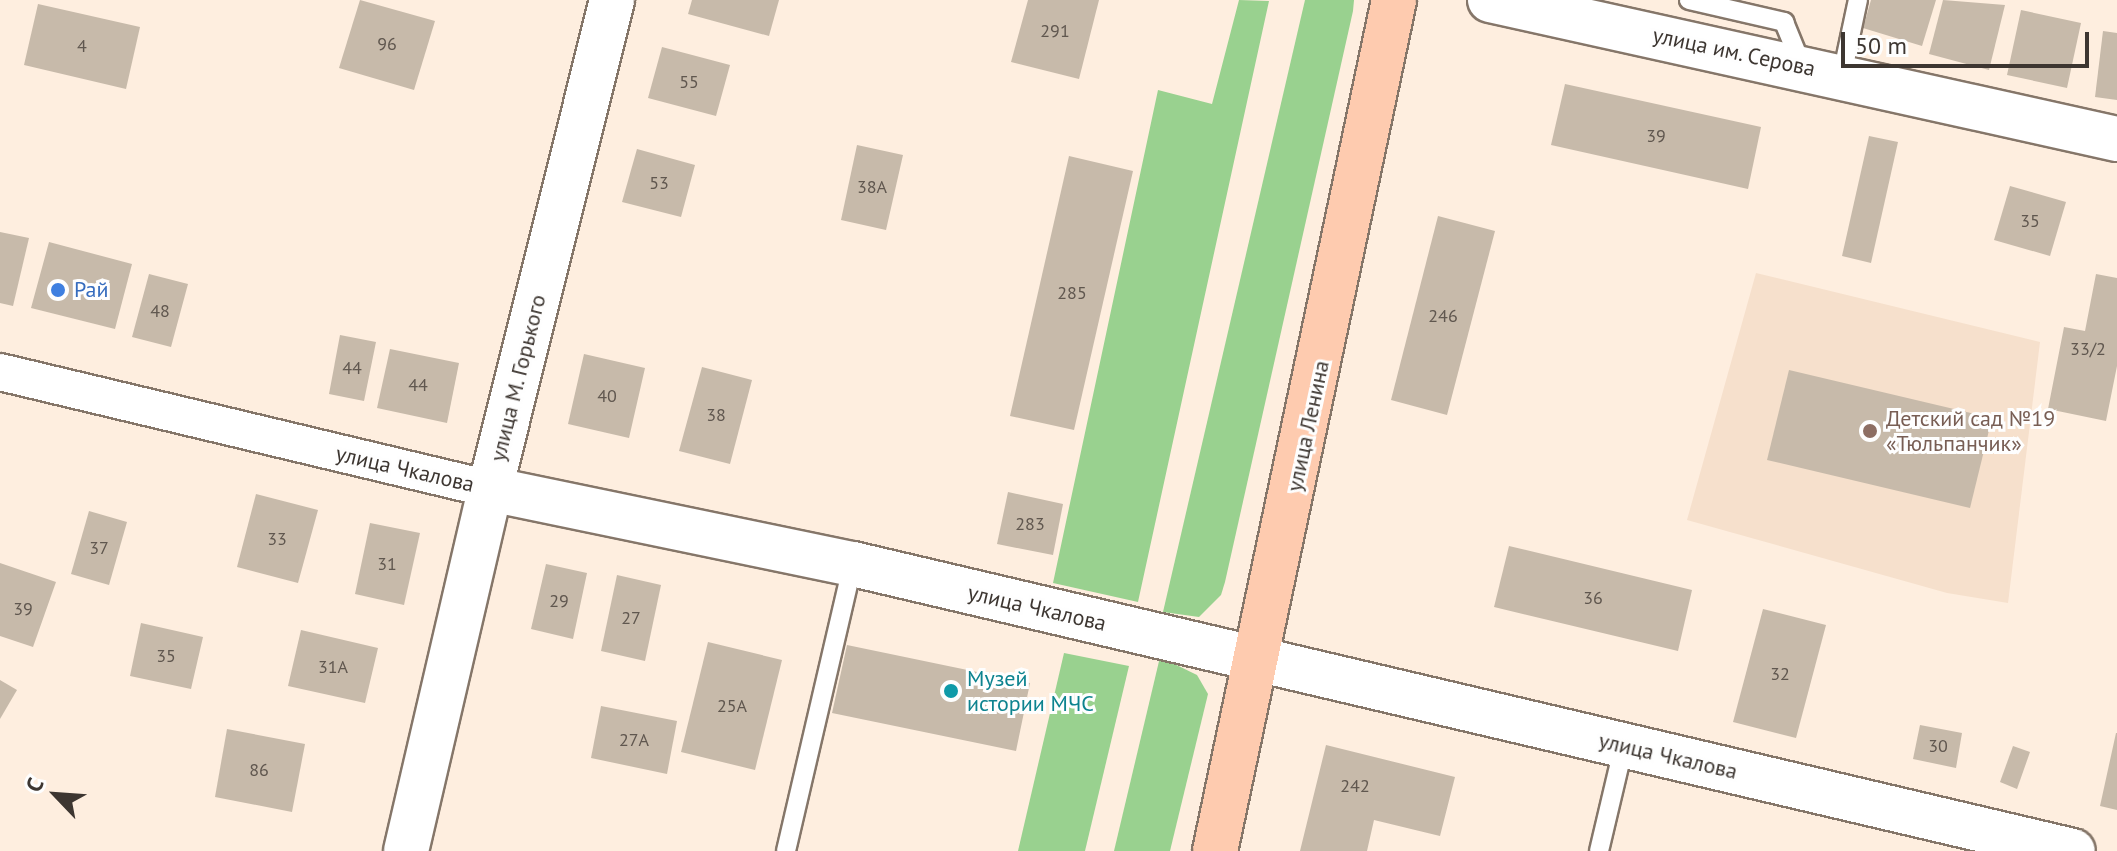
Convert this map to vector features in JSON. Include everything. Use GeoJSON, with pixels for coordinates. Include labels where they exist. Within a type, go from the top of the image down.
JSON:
{"type":"FeatureCollection","features":[{"type":"Feature","properties":{"kind":"main road","name":"улица Ленина"},"geometry":{"type":"LineString","coordinates":[[1215,851],[1258,661],[1394,0]]}},
{"type":"Feature","properties":{"kind":"street","name":"улица М. Горького"},"geometry":{"type":"LineString","coordinates":[[406,851],[490,489],[612,0]]}},
{"type":"Feature","properties":{"kind":"street","name":"улица им. Серова"},"geometry":{"type":"LineString","coordinates":[[1509,2],[1822,70],[2117,139]]}},
{"type":"Feature","properties":{"kind":"street","name":"улица Чкалова"},"geometry":{"type":"LineString","coordinates":[[0,372],[490,489],[853,564],[2073,851]]}},
{"type":"Feature","properties":{"kind":"lane"},"geometry":{"type":"LineString","coordinates":[[1689,0],[1784,22],[1822,70],[1858,0]]}},
{"type":"Feature","properties":{"kind":"lane"},"geometry":{"type":"LineString","coordinates":[[786,851],[853,564]]}},
{"type":"Feature","properties":{"kind":"lane"},"geometry":{"type":"LineString","coordinates":[[1599,851],[1624,745]]}},
{"type":"Feature","properties":{"kind":"shaded area","name":"Детский сад №19 «Тюльпанчик»"},"geometry":{"type":"Polygon","coordinates":[[[1756,273],[2040,342],[2008,603],[1947,593],[1687,520],[1756,273]]]}},
{"type":"Feature","properties":{"kind":"green space"},"geometry":{"type":"Polygon","coordinates":[[[1239,0],[1269,1],[1138,602],[1053,583],[1158,90],[1212,104],[1239,0]]]}},
{"type":"Feature","properties":{"kind":"green space"},"geometry":{"type":"Polygon","coordinates":[[[1305,0],[1354,0],[1353,11],[1225,582],[1221,595],[1199,617],[1163,612],[1305,0]]]}},
{"type":"Feature","properties":{"kind":"green space"},"geometry":{"type":"Polygon","coordinates":[[[1064,653],[1129,666],[1085,851],[1018,851],[1064,653]]]}},
{"type":"Feature","properties":{"kind":"green space"},"geometry":{"type":"Polygon","coordinates":[[[1160,657],[1197,675],[1208,694],[1170,851],[1114,851],[1160,657]]]}},
{"type":"Feature","properties":{"kind":"building"},"geometry":{"type":"Polygon","coordinates":[[[360,0],[435,21],[414,90],[339,68],[360,0]]]}},
{"type":"Feature","properties":{"kind":"building"},"geometry":{"type":"Polygon","coordinates":[[[692,0],[779,0],[769,36],[688,14],[692,0]]]}},
{"type":"Feature","properties":{"kind":"building"},"geometry":{"type":"Polygon","coordinates":[[[1028,0],[1099,0],[1079,79],[1011,62],[1028,0]]]}},
{"type":"Feature","properties":{"kind":"building"},"geometry":{"type":"Polygon","coordinates":[[[1871,0],[1936,0],[1922,46],[1863,28],[1871,0]]]}},
{"type":"Feature","properties":{"kind":"building"},"geometry":{"type":"Polygon","coordinates":[[[1943,0],[2005,5],[1989,70],[1929,54],[1943,0]]]}},
{"type":"Feature","properties":{"kind":"building"},"geometry":{"type":"Polygon","coordinates":[[[38,4],[140,27],[126,89],[24,65],[38,4]]]}},
{"type":"Feature","properties":{"kind":"building"},"geometry":{"type":"Polygon","coordinates":[[[2021,10],[2081,23],[2067,88],[2007,75],[2021,10]]]}},
{"type":"Feature","properties":{"kind":"building"},"geometry":{"type":"Polygon","coordinates":[[[2103,31],[2117,33],[2117,100],[2095,97],[2103,31]]]}},
{"type":"Feature","properties":{"kind":"building"},"geometry":{"type":"Polygon","coordinates":[[[662,47],[730,65],[716,116],[648,98],[662,47]]]}},
{"type":"Feature","properties":{"kind":"building"},"geometry":{"type":"Polygon","coordinates":[[[1565,84],[1761,127],[1748,189],[1551,145],[1565,84]]]}},
{"type":"Feature","properties":{"kind":"building"},"geometry":{"type":"Polygon","coordinates":[[[1869,136],[1898,142],[1871,263],[1842,256],[1869,136]]]}},
{"type":"Feature","properties":{"kind":"building"},"geometry":{"type":"Polygon","coordinates":[[[857,145],[903,155],[886,230],[841,220],[857,145]]]}},
{"type":"Feature","properties":{"kind":"building"},"geometry":{"type":"Polygon","coordinates":[[[637,149],[695,165],[681,217],[622,202],[637,149]]]}},
{"type":"Feature","properties":{"kind":"building"},"geometry":{"type":"Polygon","coordinates":[[[1069,156],[1133,171],[1074,430],[1010,416],[1069,156]]]}},
{"type":"Feature","properties":{"kind":"building"},"geometry":{"type":"Polygon","coordinates":[[[2010,186],[2066,202],[2050,256],[1994,240],[2010,186]]]}},
{"type":"Feature","properties":{"kind":"building"},"geometry":{"type":"Polygon","coordinates":[[[1438,216],[1495,231],[1447,415],[1391,400],[1438,216]]]}},
{"type":"Feature","properties":{"kind":"building"},"geometry":{"type":"Polygon","coordinates":[[[0,232],[29,238],[13,306],[0,303],[0,232]]]}},
{"type":"Feature","properties":{"kind":"building"},"geometry":{"type":"Polygon","coordinates":[[[49,242],[132,264],[115,329],[31,308],[49,242]]]}},
{"type":"Feature","properties":{"kind":"building"},"geometry":{"type":"Polygon","coordinates":[[[149,274],[188,284],[171,347],[132,337],[149,274]]]}},
{"type":"Feature","properties":{"kind":"building"},"geometry":{"type":"Polygon","coordinates":[[[2096,274],[2117,278],[2117,366],[2106,421],[2048,409],[2064,327],[2085,331],[2096,274]]]}},
{"type":"Feature","properties":{"kind":"building"},"geometry":{"type":"Polygon","coordinates":[[[340,335],[376,342],[364,401],[329,394],[340,335]]]}},
{"type":"Feature","properties":{"kind":"building"},"geometry":{"type":"Polygon","coordinates":[[[390,349],[459,363],[447,423],[377,408],[390,349]]]}},
{"type":"Feature","properties":{"kind":"building"},"geometry":{"type":"Polygon","coordinates":[[[584,354],[645,368],[629,438],[568,424],[584,354]]]}},
{"type":"Feature","properties":{"kind":"building"},"geometry":{"type":"Polygon","coordinates":[[[702,367],[752,380],[730,464],[679,451],[702,367]]]}},
{"type":"Feature","properties":{"kind":"building"},"geometry":{"type":"Polygon","coordinates":[[[1789,370],[1992,418],[1970,508],[1767,460],[1789,370]]]}},
{"type":"Feature","properties":{"kind":"building"},"geometry":{"type":"Polygon","coordinates":[[[1008,492],[1063,504],[1053,555],[997,544],[1008,492]]]}},
{"type":"Feature","properties":{"kind":"building"},"geometry":{"type":"Polygon","coordinates":[[[256,494],[318,510],[298,583],[237,567],[256,494]]]}},
{"type":"Feature","properties":{"kind":"building"},"geometry":{"type":"Polygon","coordinates":[[[89,511],[127,522],[109,585],[71,574],[89,511]]]}},
{"type":"Feature","properties":{"kind":"building"},"geometry":{"type":"Polygon","coordinates":[[[370,523],[420,533],[404,605],[355,594],[370,523]]]}},
{"type":"Feature","properties":{"kind":"building"},"geometry":{"type":"Polygon","coordinates":[[[1509,546],[1692,590],[1678,651],[1494,607],[1509,546]]]}},
{"type":"Feature","properties":{"kind":"building"},"geometry":{"type":"Polygon","coordinates":[[[0,563],[56,582],[33,647],[0,636],[0,563]]]}},
{"type":"Feature","properties":{"kind":"building"},"geometry":{"type":"Polygon","coordinates":[[[546,564],[587,573],[573,639],[531,629],[546,564]]]}},
{"type":"Feature","properties":{"kind":"building"},"geometry":{"type":"Polygon","coordinates":[[[617,575],[661,585],[645,661],[601,651],[617,575]]]}},
{"type":"Feature","properties":{"kind":"building"},"geometry":{"type":"Polygon","coordinates":[[[1763,609],[1826,625],[1796,738],[1733,722],[1763,609]]]}},
{"type":"Feature","properties":{"kind":"building"},"geometry":{"type":"Polygon","coordinates":[[[141,623],[203,637],[191,689],[130,676],[141,623]]]}},
{"type":"Feature","properties":{"kind":"building"},"geometry":{"type":"Polygon","coordinates":[[[301,630],[378,648],[365,703],[288,686],[301,630]]]}},
{"type":"Feature","properties":{"kind":"building"},"geometry":{"type":"Polygon","coordinates":[[[708,642],[782,660],[755,770],[681,752],[708,642]]]}},
{"type":"Feature","properties":{"kind":"building"},"geometry":{"type":"Polygon","coordinates":[[[847,645],[1030,683],[1016,751],[832,713],[847,645]]]}},
{"type":"Feature","properties":{"kind":"building"},"geometry":{"type":"Polygon","coordinates":[[[0,680],[17,690],[0,719],[0,680]]]}},
{"type":"Feature","properties":{"kind":"building"},"geometry":{"type":"Polygon","coordinates":[[[601,706],[677,721],[667,774],[591,758],[601,706]]]}},
{"type":"Feature","properties":{"kind":"building"},"geometry":{"type":"Polygon","coordinates":[[[1920,725],[1962,733],[1956,768],[1913,759],[1920,725]]]}},
{"type":"Feature","properties":{"kind":"building"},"geometry":{"type":"Polygon","coordinates":[[[227,729],[305,744],[292,812],[215,797],[227,729]]]}},
{"type":"Feature","properties":{"kind":"building"},"geometry":{"type":"Polygon","coordinates":[[[2117,733],[2117,810],[2100,806],[2117,733]]]}},
{"type":"Feature","properties":{"kind":"building"},"geometry":{"type":"Polygon","coordinates":[[[1326,745],[1455,777],[1440,836],[1374,820],[1367,851],[1300,851],[1326,745]]]}},
{"type":"Feature","properties":{"kind":"building"},"geometry":{"type":"Polygon","coordinates":[[[2013,746],[2030,752],[2017,789],[2000,782],[2013,746]]]}},
{"type":"Feature","properties":{"kind":"place","name":"Рай"},"geometry":{"type":"Point","coordinates":[58,290]}},
{"type":"Feature","properties":{"kind":"place","name":"Детский сад №19 «Тюльпанчик»"},"geometry":{"type":"Point","coordinates":[1870,431]}},
{"type":"Feature","properties":{"kind":"place","name":"Музей истории МЧС"},"geometry":{"type":"Point","coordinates":[951,691]}}]}
